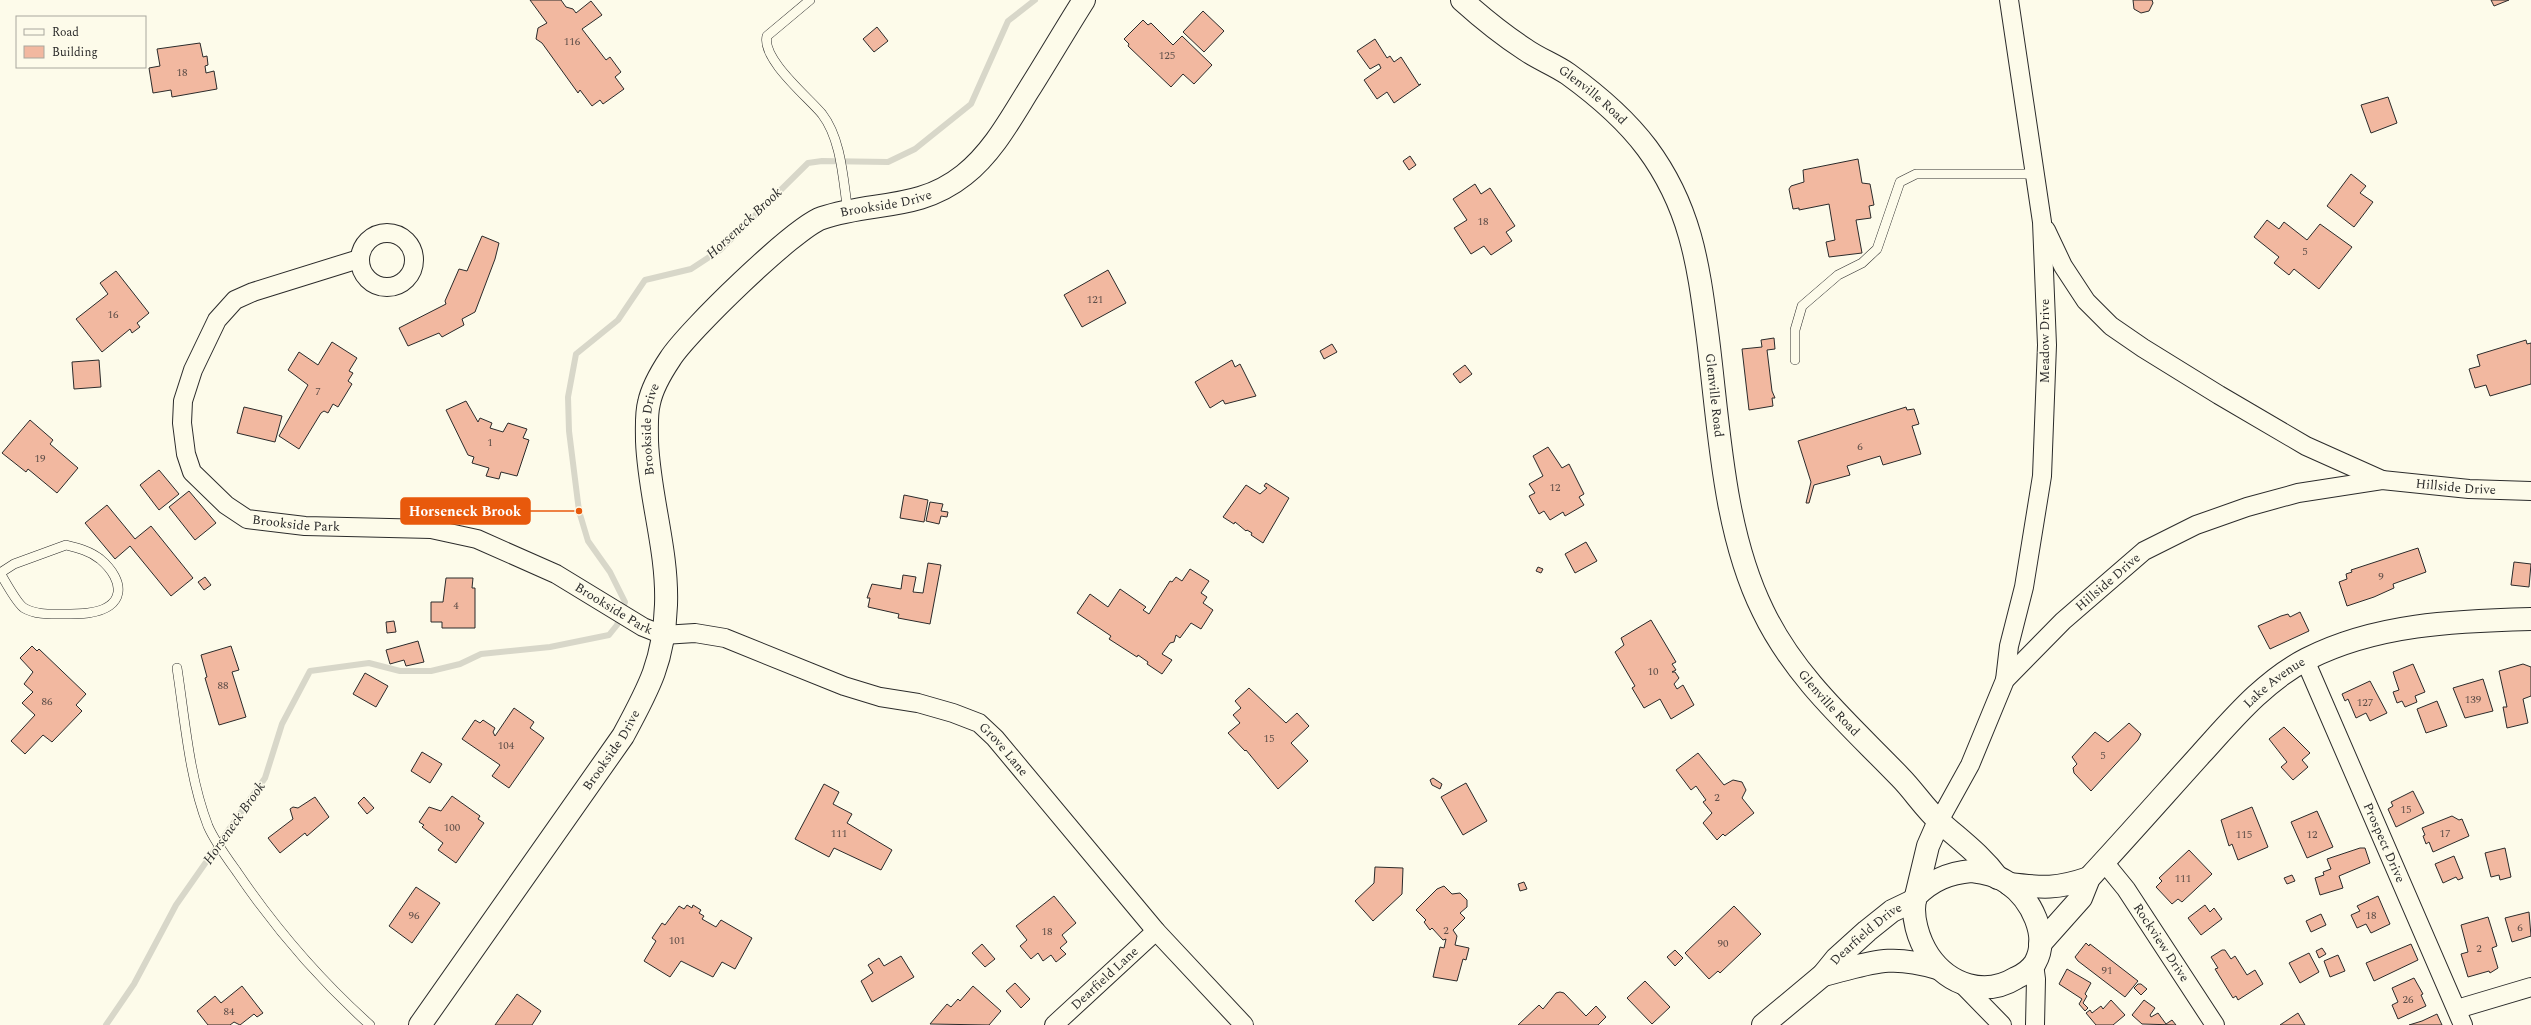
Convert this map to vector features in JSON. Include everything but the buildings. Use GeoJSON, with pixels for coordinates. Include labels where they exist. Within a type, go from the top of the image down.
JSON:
{"type":"FeatureCollection","features":[{"type":"Feature","properties":{"kind":"main road","name":"Brookside Drive"},"geometry":{"type":"LineString","coordinates":[[420,1025],[623,736],[651,683],[659,664],[663,635],[665,581],[648,463],[649,402],[671,358],[692,332],[723,302],[788,242],[818,219],[848,212],[917,200],[942,190],[965,175],[990,150],[1012,118],[1084,0]]}},
{"type":"Feature","properties":{"kind":"main road","name":"Glenville Road"},"geometry":{"type":"LineString","coordinates":[[1462,0],[1487,22],[1526,50],[1567,73],[1618,115],[1646,147],[1668,180],[1687,221],[1698,264],[1729,502],[1750,579],[1762,610],[1797,668],[1833,710],[1901,779],[1939,822],[1985,861],[2004,881]]}},
{"type":"Feature","properties":{"kind":"main road","name":"Lake Avenue"},"geometry":{"type":"LineString","coordinates":[[2037,954],[2081,898],[2090,878],[2240,711],[2274,681],[2305,660],[2369,636],[2401,628],[2433,623],[2531,619]]}},
{"type":"Feature","properties":{"kind":"main road"},"geometry":{"type":"LineString","coordinates":[[1939,822],[1928,846],[1915,898],[1916,926],[1920,938],[1937,968],[1945,975],[1962,984],[1976,987],[1995,986],[2014,980],[2037,954],[2037,922],[2032,910],[2026,901],[2004,881]]}},
{"type":"Feature","properties":{"kind":"main road"},"geometry":{"type":"LineString","coordinates":[[1915,898],[1934,881],[1959,872],[1971,871],[2004,881],[2042,889],[2058,887],[2090,878]]}},
{"type":"Feature","properties":{"kind":"main road","name":"Dearfield Drive"},"geometry":{"type":"LineString","coordinates":[[1763,1025],[1823,975],[1836,959],[1867,931],[1892,911],[1915,898]]}},
{"type":"Feature","properties":{"kind":"main road","name":"Dearfield Drive"},"geometry":{"type":"LineString","coordinates":[[1823,975],[1876,961],[1896,960],[1937,968]]}},
{"type":"Feature","properties":{"kind":"street","name":"Meadow Drive"},"geometry":{"type":"LineString","coordinates":[[2005,680],[2009,646],[2024,587],[2042,476],[2047,345],[2042,222],[2009,0]]}},
{"type":"Feature","properties":{"kind":"street","name":"Hillside Drive"},"geometry":{"type":"LineString","coordinates":[[2042,222],[2063,266],[2086,301],[2112,326],[2206,387],[2300,442],[2382,480]]}},
{"type":"Feature","properties":{"kind":"street","name":"Brookside Park"},"geometry":{"type":"LineString","coordinates":[[359,259],[253,292],[236,300],[216,320],[193,370],[183,401],[182,423],[186,454],[192,472],[226,506],[247,519],[305,526],[431,529],[476,539],[556,574],[643,627],[663,635]]}},
{"type":"Feature","properties":{"kind":"street","name":"Hillside Drive"},"geometry":{"type":"LineString","coordinates":[[1939,822],[1966,772],[2005,680],[2063,621],[2144,551],[2196,525],[2247,506],[2298,493],[2382,480],[2469,489],[2531,491]]}},
{"type":"Feature","properties":{"kind":"street","name":"Grove Lane"},"geometry":{"type":"LineString","coordinates":[[663,635],[695,634],[725,638],[844,686],[880,697],[918,703],[979,723],[996,738],[1156,931],[1244,1025]]}},
{"type":"Feature","properties":{"kind":"street","name":"Prospect Drive"},"geometry":{"type":"LineString","coordinates":[[2305,660],[2460,1017]]}},
{"type":"Feature","properties":{"kind":"street","name":"Rockview Drive"},"geometry":{"type":"LineString","coordinates":[[2104,862],[2126,889],[2215,1025]]}},
{"type":"Feature","properties":{"kind":"street","name":"Dearfield Lane"},"geometry":{"type":"LineString","coordinates":[[1054,1025],[1156,931]]}},
{"type":"Feature","properties":{"kind":"street"},"geometry":{"type":"LineString","coordinates":[[2035,1025],[2037,954]]}},
{"type":"Feature","properties":{"kind":"street"},"geometry":{"type":"LineString","coordinates":[[1962,984],[2002,1025]]}},
{"type":"Feature","properties":{"kind":"street"},"geometry":{"type":"LineString","coordinates":[[2460,1017],[2531,987]]}},
{"type":"Feature","properties":{"kind":"lane"},"geometry":{"type":"LineString","coordinates":[[810,0],[767,36],[767,46],[797,90],[828,122],[838,154],[848,212]]}},
{"type":"Feature","properties":{"kind":"lane"},"geometry":{"type":"LineString","coordinates":[[1795,360],[1796,330],[1802,306],[1838,275],[1862,263],[1877,249],[1900,182],[1916,174],[2036,174]]}},
{"type":"Feature","properties":{"kind":"lane"},"geometry":{"type":"LineString","coordinates":[[66,545],[86,551],[99,559],[115,575],[120,588],[116,599],[106,606],[89,613],[37,614],[23,608],[0,573],[14,564],[66,545]]}},
{"type":"Feature","properties":{"kind":"lane"},"geometry":{"type":"LineString","coordinates":[[177,668],[196,782],[211,831],[254,898],[304,959],[343,1001],[370,1025]]}},
{"type":"Feature","properties":{"kind":"waterway","name":"Horseneck Brook"},"geometry":{"type":"LineString","coordinates":[[106,1025],[134,984],[176,905],[265,778],[282,724],[310,671],[369,663],[400,671],[431,671],[460,664],[481,654],[550,647],[609,635],[617,625],[625,602],[610,572],[588,541],[579,511],[569,431],[568,397],[576,354],[618,320],[645,280],[691,269],[720,250],[808,163],[822,161],[888,162],[915,149],[971,104],[1008,21],[1035,0]]}},
{"type":"Feature","properties":{"kind":"place","name":"Horseneck Brook"},"geometry":{"type":"Point","coordinates":[579,511]}}]}
